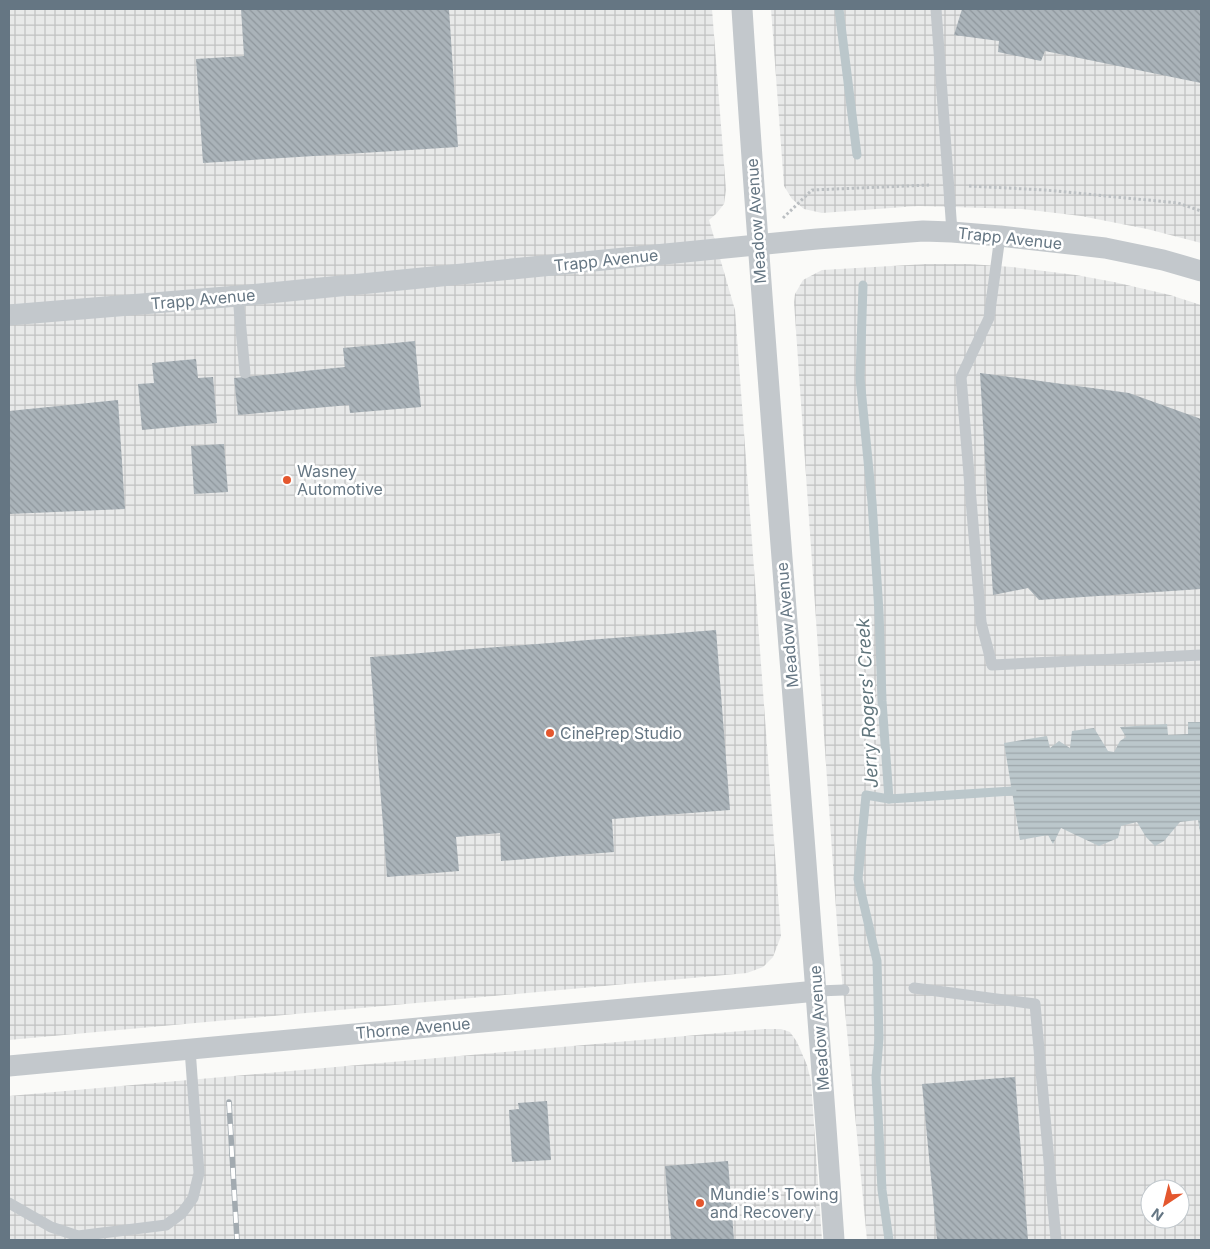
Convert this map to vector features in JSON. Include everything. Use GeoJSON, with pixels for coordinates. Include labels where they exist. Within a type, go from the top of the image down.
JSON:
{"type":"FeatureCollection","features":[{"type":"Feature","properties":{"kind":"street","name":"Meadow Avenue"},"geometry":{"type":"LineString","coordinates":[[742,9],[757,245],[817,991],[834,1240]]}},
{"type":"Feature","properties":{"kind":"street","name":"Trapp Avenue"},"geometry":{"type":"LineString","coordinates":[[9,315],[238,296],[826,238],[923,232],[952,232],[1000,236],[1105,248],[1163,260],[1201,271]]}},
{"type":"Feature","properties":{"kind":"street","name":"Thorne Avenue"},"geometry":{"type":"LineString","coordinates":[[9,1066],[817,991]]}},
{"type":"Feature","properties":{"kind":"lane"},"geometry":{"type":"LineString","coordinates":[[936,9],[952,232]]}},
{"type":"Feature","properties":{"kind":"lane"},"geometry":{"type":"LineString","coordinates":[[1000,236],[989,318],[962,376],[981,622],[992,665],[1201,654]]}},
{"type":"Feature","properties":{"kind":"lane"},"geometry":{"type":"LineString","coordinates":[[238,296],[245,373]]}},
{"type":"Feature","properties":{"kind":"lane"},"geometry":{"type":"LineString","coordinates":[[914,988],[1035,1004],[1056,1240]]}},
{"type":"Feature","properties":{"kind":"lane"},"geometry":{"type":"LineString","coordinates":[[817,991],[844,990]]}},
{"type":"Feature","properties":{"kind":"lane"},"geometry":{"type":"LineString","coordinates":[[9,1203],[51,1227],[78,1236],[166,1225],[182,1213],[193,1198],[199,1173],[190,1049]]}},
{"type":"Feature","properties":{"kind":"shaded area"},"geometry":{"type":"Polygon","coordinates":[[[9,9],[712,9],[726,190],[724,204],[709,220],[735,310],[781,936],[773,957],[763,967],[747,973],[9,1040],[9,9]]]}},
{"type":"Feature","properties":{"kind":"shaded area"},"geometry":{"type":"Polygon","coordinates":[[[771,9],[1201,9],[1201,243],[1147,229],[1081,216],[1022,209],[918,206],[822,213],[804,209],[792,199],[784,186],[771,9]]]}},
{"type":"Feature","properties":{"kind":"shaded area"},"geometry":{"type":"Polygon","coordinates":[[[926,264],[970,264],[1076,275],[1170,295],[1201,305],[1201,1240],[867,1240],[838,938],[794,302],[795,294],[803,280],[822,270],[926,264]]]}},
{"type":"Feature","properties":{"kind":"shaded area"},"geometry":{"type":"Polygon","coordinates":[[[1188,722],[1201,722],[1201,839],[1198,820],[1180,822],[1164,841],[1155,846],[1146,837],[1137,822],[1121,826],[1118,838],[1099,846],[1061,828],[1053,844],[1048,835],[1020,840],[1004,743],[1047,736],[1050,748],[1059,741],[1070,748],[1072,731],[1094,728],[1108,751],[1114,752],[1120,741],[1126,737],[1120,727],[1167,724],[1168,735],[1188,734],[1188,722]]]}},
{"type":"Feature","properties":{"kind":"shaded area"},"geometry":{"type":"Polygon","coordinates":[[[781,1029],[790,1032],[797,1042],[807,1065],[811,1081],[822,1240],[9,1240],[9,1096],[781,1029]]]}},
{"type":"Feature","properties":{"kind":"building"},"geometry":{"type":"Polygon","coordinates":[[[241,9],[449,9],[458,147],[203,163],[196,59],[244,56],[241,9]]]}},
{"type":"Feature","properties":{"kind":"building"},"geometry":{"type":"Polygon","coordinates":[[[962,9],[1201,9],[1201,83],[1045,51],[1041,61],[998,52],[999,41],[954,35],[962,9]]]}},
{"type":"Feature","properties":{"kind":"building"},"geometry":{"type":"Polygon","coordinates":[[[415,341],[421,407],[350,413],[349,405],[238,415],[234,378],[345,367],[343,348],[415,341]]]}},
{"type":"Feature","properties":{"kind":"building"},"geometry":{"type":"Polygon","coordinates":[[[196,359],[198,378],[213,377],[217,423],[142,430],[138,384],[154,383],[152,363],[196,359]]]}},
{"type":"Feature","properties":{"kind":"building"},"geometry":{"type":"Polygon","coordinates":[[[980,373],[1129,393],[1201,419],[1201,589],[1039,600],[1028,588],[993,595],[980,373]]]}},
{"type":"Feature","properties":{"kind":"building"},"geometry":{"type":"Polygon","coordinates":[[[118,400],[125,509],[9,514],[9,411],[118,400]]]}},
{"type":"Feature","properties":{"kind":"building"},"geometry":{"type":"Polygon","coordinates":[[[224,444],[228,492],[194,494],[191,446],[224,444]]]}},
{"type":"Feature","properties":{"kind":"building","name":"CinePrep Studio"},"geometry":{"type":"Polygon","coordinates":[[[716,630],[730,810],[612,819],[614,852],[501,861],[500,833],[456,837],[459,871],[387,877],[370,657],[716,630]]]}},
{"type":"Feature","properties":{"kind":"building"},"geometry":{"type":"Polygon","coordinates":[[[1015,1077],[1028,1240],[937,1240],[922,1084],[1015,1077]]]}},
{"type":"Feature","properties":{"kind":"building"},"geometry":{"type":"Polygon","coordinates":[[[547,1101],[551,1160],[512,1162],[509,1110],[519,1109],[518,1103],[547,1101]]]}},
{"type":"Feature","properties":{"kind":"building","name":"Mundie's Towing and Recovery"},"geometry":{"type":"Polygon","coordinates":[[[728,1161],[734,1240],[671,1240],[665,1166],[728,1161]]]}},
{"type":"Feature","properties":{"kind":"waterway","name":"Jerry Rogers' Creek"},"geometry":{"type":"LineString","coordinates":[[839,9],[857,155]]}},
{"type":"Feature","properties":{"kind":"waterway","name":"Jerry Rogers' Creek"},"geometry":{"type":"LineString","coordinates":[[863,285],[860,378],[872,502],[889,799],[866,795],[858,879],[877,961],[879,1038],[876,1077],[882,1190],[889,1240]]}},
{"type":"Feature","properties":{"kind":"waterway"},"geometry":{"type":"LineString","coordinates":[[889,799],[1012,791]]}},
{"type":"Feature","properties":{"kind":"railway"},"geometry":{"type":"LineString","coordinates":[[229,1102],[237,1240]]}},
{"type":"Feature","properties":{"kind":"place","name":"Wasney Automotive"},"geometry":{"type":"Point","coordinates":[287,480]}},
{"type":"Feature","properties":{"kind":"place","name":"CinePrep Studio"},"geometry":{"type":"Point","coordinates":[550,733]}},
{"type":"Feature","properties":{"kind":"place","name":"Mundie's Towing and Recovery"},"geometry":{"type":"Point","coordinates":[700,1203]}}]}
